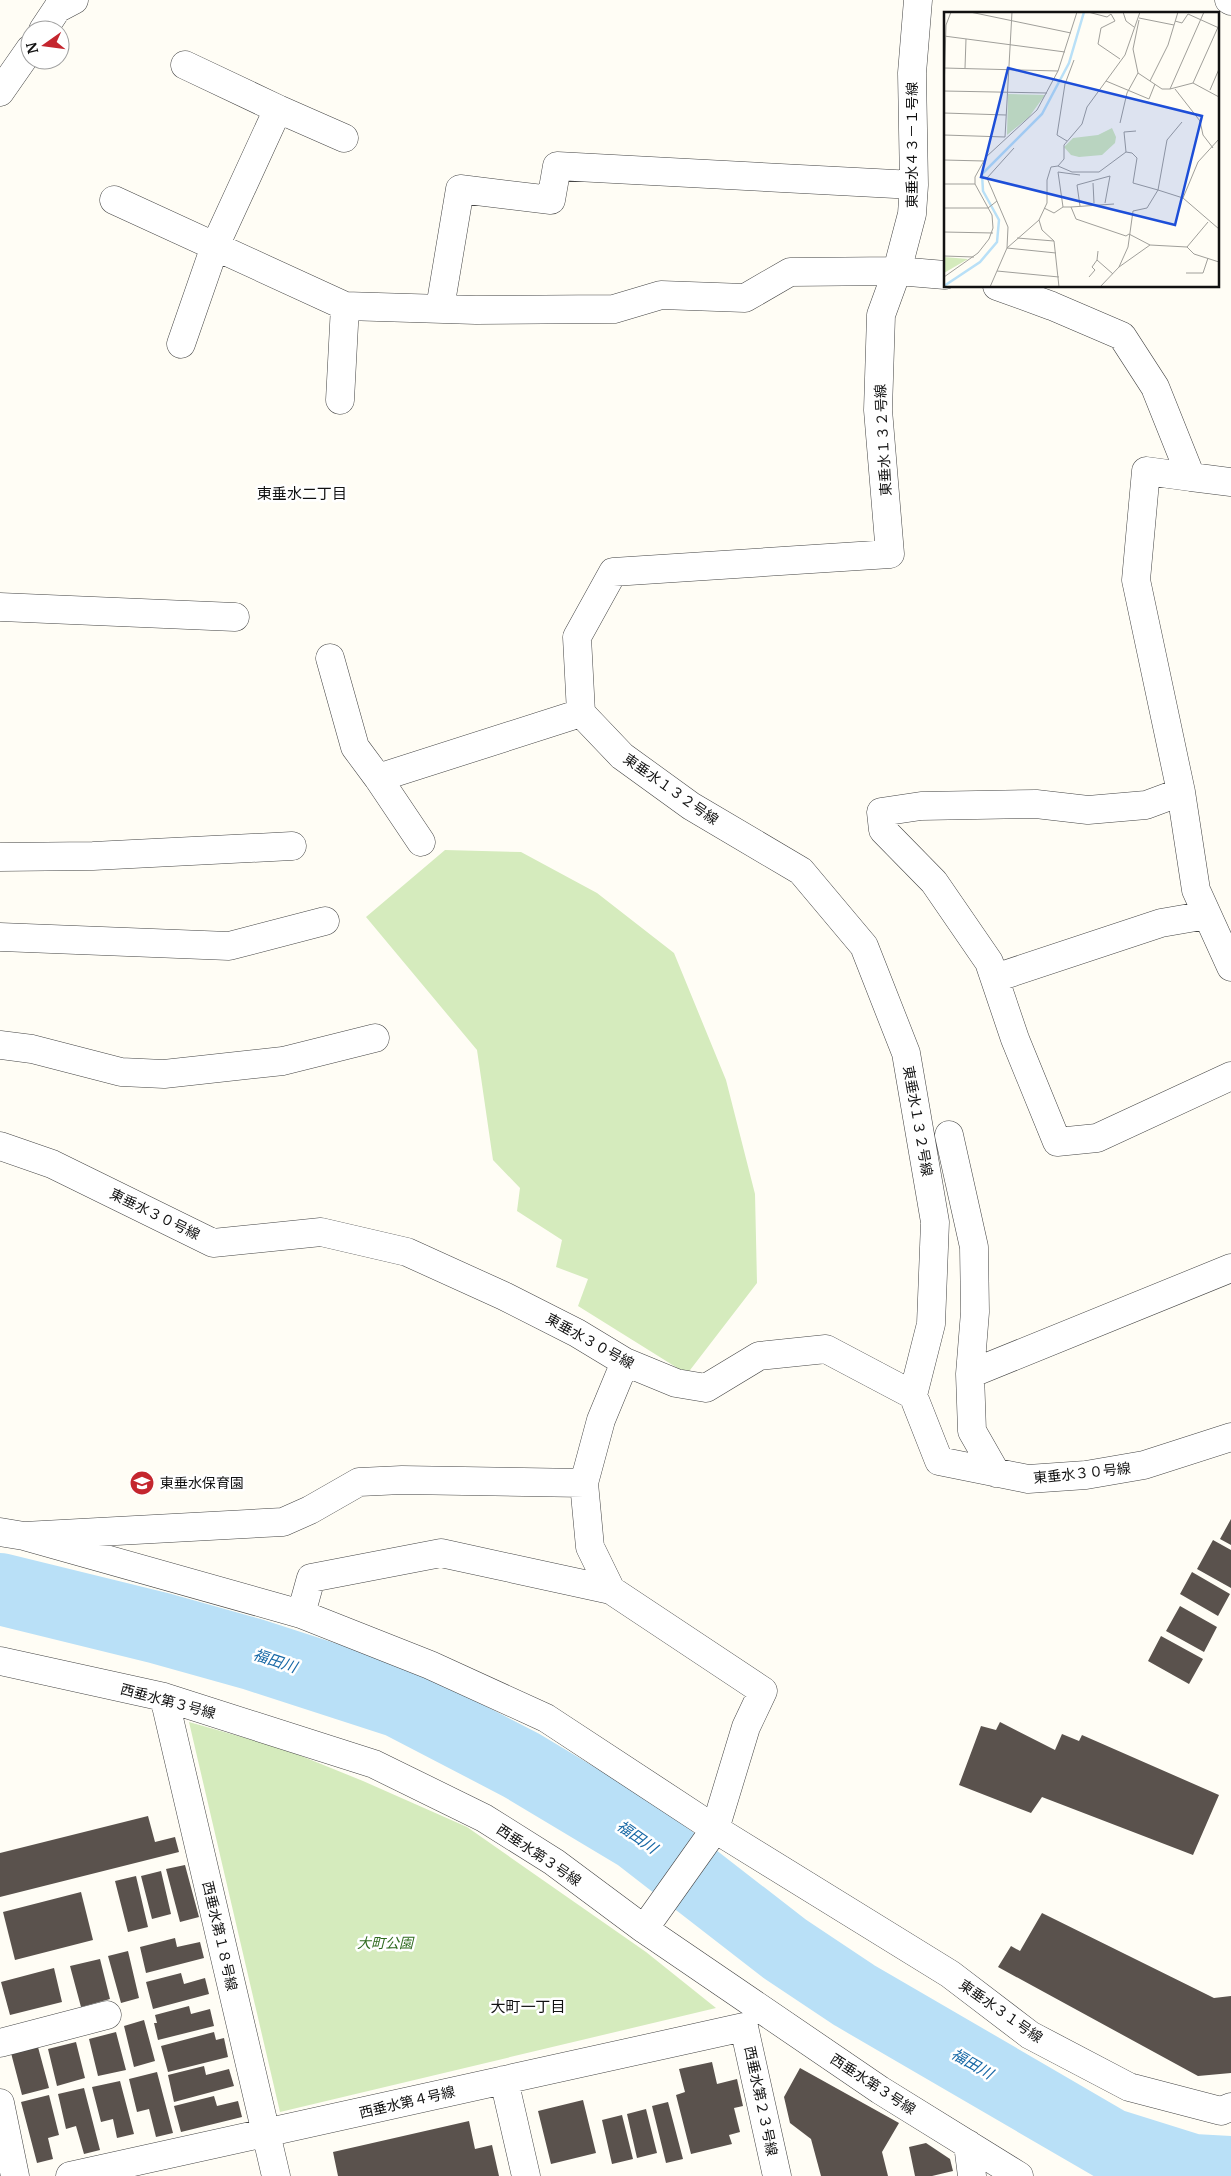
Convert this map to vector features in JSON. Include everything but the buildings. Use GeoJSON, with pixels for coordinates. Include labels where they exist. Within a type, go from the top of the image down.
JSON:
{"type":"FeatureCollection","features":[{"type":"Feature","properties":{"kind":"street"},"geometry":{"type":"LineString","coordinates":[[50,20],[57,9],[74,0]]}},
{"type":"Feature","properties":{"kind":"street","name":"東垂水４３－１号線"},"geometry":{"type":"LineString","coordinates":[[896,271],[912,214],[914,185],[912,73],[918,0]]}},
{"type":"Feature","properties":{"kind":"street"},"geometry":{"type":"LineString","coordinates":[[0,92],[20,63]]}},
{"type":"Feature","properties":{"kind":"street"},"geometry":{"type":"LineString","coordinates":[[185,65],[344,138]]}},
{"type":"Feature","properties":{"kind":"street"},"geometry":{"type":"LineString","coordinates":[[181,344],[214,246],[278,108]]}},
{"type":"Feature","properties":{"kind":"street"},"geometry":{"type":"LineString","coordinates":[[440,308],[460,189],[551,200],[558,166],[914,185]]}},
{"type":"Feature","properties":{"kind":"street"},"geometry":{"type":"LineString","coordinates":[[114,200],[345,306],[614,309],[661,295],[745,298],[790,272],[896,271],[944,275]]}},
{"type":"Feature","properties":{"kind":"street","name":"東垂水１３２号線"},"geometry":{"type":"LineString","coordinates":[[896,271],[881,315],[878,410],[890,554],[613,572],[577,637],[582,713],[622,756],[691,806],[801,871],[864,946],[906,1053],[935,1222],[931,1324],[913,1394]]}},
{"type":"Feature","properties":{"kind":"street"},"geometry":{"type":"LineString","coordinates":[[1002,288],[1052,306],[1122,336],[1155,387],[1192,477]]}},
{"type":"Feature","properties":{"kind":"street"},"geometry":{"type":"LineString","coordinates":[[340,400],[345,306]]}},
{"type":"Feature","properties":{"kind":"street"},"geometry":{"type":"LineString","coordinates":[[1231,482],[1146,471],[1136,580],[1181,792],[1196,890],[1231,967]]}},
{"type":"Feature","properties":{"kind":"street"},"geometry":{"type":"LineString","coordinates":[[0,607],[235,617]]}},
{"type":"Feature","properties":{"kind":"street"},"geometry":{"type":"LineString","coordinates":[[330,658],[355,746],[421,842]]}},
{"type":"Feature","properties":{"kind":"street"},"geometry":{"type":"LineString","coordinates":[[378,778],[582,713]]}},
{"type":"Feature","properties":{"kind":"street"},"geometry":{"type":"LineString","coordinates":[[1181,792],[1146,805],[1088,810],[1036,804],[921,806],[881,812],[883,830],[934,882],[989,962],[1015,1039],[1057,1142],[1097,1138],[1231,1076]]}},
{"type":"Feature","properties":{"kind":"street"},"geometry":{"type":"LineString","coordinates":[[0,857],[94,856],[292,846]]}},
{"type":"Feature","properties":{"kind":"street"},"geometry":{"type":"LineString","coordinates":[[995,978],[1162,923],[1208,915]]}},
{"type":"Feature","properties":{"kind":"street"},"geometry":{"type":"LineString","coordinates":[[0,937],[229,946],[325,921]]}},
{"type":"Feature","properties":{"kind":"street"},"geometry":{"type":"LineString","coordinates":[[0,1045],[32,1049],[121,1072],[164,1074],[283,1061],[375,1038]]}},
{"type":"Feature","properties":{"kind":"street"},"geometry":{"type":"LineString","coordinates":[[949,1135],[974,1246],[975,1312],[970,1374],[972,1431],[996,1473]]}},
{"type":"Feature","properties":{"kind":"street","name":"東垂水３０号線"},"geometry":{"type":"LineString","coordinates":[[0,1146],[52,1164],[212,1243],[321,1232],[407,1252],[504,1296],[578,1333],[624,1362],[676,1383],[706,1388],[760,1356],[826,1349],[913,1394],[940,1461],[1028,1479],[1086,1475],[1144,1465],[1231,1437]]}},
{"type":"Feature","properties":{"kind":"street"},"geometry":{"type":"LineString","coordinates":[[970,1374],[1231,1268]]}},
{"type":"Feature","properties":{"kind":"street"},"geometry":{"type":"LineString","coordinates":[[611,1590],[590,1546],[584,1483],[601,1420],[624,1362]]}},
{"type":"Feature","properties":{"kind":"street"},"geometry":{"type":"LineString","coordinates":[[12,1534],[283,1522],[310,1510],[359,1482],[402,1480],[584,1483]]}},
{"type":"Feature","properties":{"kind":"street","name":"東垂水３１号線"},"geometry":{"type":"LineString","coordinates":[[12,1534],[301,1614],[430,1665],[546,1718],[715,1828],[950,1974],[1030,2035],[1129,2086],[1221,2111],[1231,2108]]}},
{"type":"Feature","properties":{"kind":"street"},"geometry":{"type":"LineString","coordinates":[[301,1614],[311,1578],[441,1553],[611,1590],[763,1690],[746,1726],[715,1828],[644,1929]]}},
{"type":"Feature","properties":{"kind":"street","name":"西垂水第３号線"},"geometry":{"type":"LineString","coordinates":[[0,1661],[164,1697],[374,1764],[484,1818],[554,1862],[644,1929],[751,2017],[880,2090],[1008,2171],[1019,2176]]}},
{"type":"Feature","properties":{"kind":"street","name":"西垂水第１８号線"},"geometry":{"type":"LineString","coordinates":[[164,1697],[276,2176]]}},
{"type":"Feature","properties":{"kind":"street"},"geometry":{"type":"LineString","coordinates":[[0,2043],[107,2015]]}},
{"type":"Feature","properties":{"kind":"street","name":"西垂水第４号線"},"geometry":{"type":"LineString","coordinates":[[70,2176],[267,2134],[504,2080],[751,2017]]}},
{"type":"Feature","properties":{"kind":"street","name":"西垂水第２３号線"},"geometry":{"type":"LineString","coordinates":[[751,2017],[777,2176]]}},
{"type":"Feature","properties":{"kind":"street"},"geometry":{"type":"LineString","coordinates":[[504,2080],[526,2176]]}},
{"type":"Feature","properties":{"kind":"street"},"geometry":{"type":"LineString","coordinates":[[0,2103],[16,2176]]}},
{"type":"Feature","properties":{"kind":"street"},"geometry":{"type":"LineString","coordinates":[[968,2144],[972,2176]]}},
{"type":"Feature","properties":{"kind":"green space"},"geometry":{"type":"Polygon","coordinates":[[[445,850],[521,852],[597,893],[674,953],[726,1080],[755,1194],[757,1283],[687,1374],[578,1306],[588,1279],[556,1267],[562,1240],[517,1211],[520,1188],[493,1160],[477,1050],[366,917],[445,850]]]}},
{"type":"Feature","properties":{"kind":"green space","name":"大町公園"},"geometry":{"type":"Polygon","coordinates":[[[189,1722],[284,1749],[363,1781],[467,1827],[646,1952],[716,2008],[280,2112],[189,1722]]]}},
{"type":"Feature","properties":{"kind":"waterway","name":"福田川"},"geometry":{"type":"LineString","coordinates":[[0,1589],[159,1628],[252,1654],[400,1702],[521,1765],[638,1835],[785,1949],[854,1995],[1110,2144],[1193,2170],[1231,2172]]}},
{"type":"Feature","properties":{"kind":"place","name":"東垂水保育園"},"geometry":{"type":"Point","coordinates":[142,1483]}},
{"type":"Feature","properties":{"kind":"district","name":"東垂水二丁目"},"geometry":{"type":"Point","coordinates":[302,494]}},
{"type":"Feature","properties":{"kind":"district","name":"大町一丁目"},"geometry":{"type":"Point","coordinates":[528,2007]}}]}
